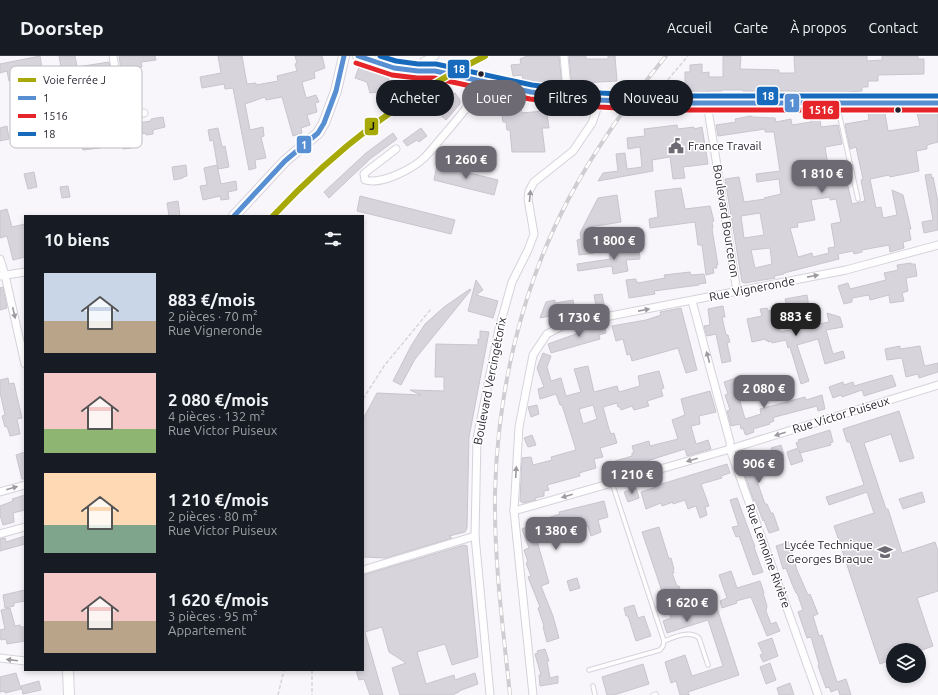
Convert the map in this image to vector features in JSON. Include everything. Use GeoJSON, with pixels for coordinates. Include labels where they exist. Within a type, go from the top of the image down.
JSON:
{"type":"FeatureCollection","features":[{"type":"Feature","properties":{"kind":"main road"},"geometry":{"type":"LineString","coordinates":[[235,215],[285,161],[318,133],[324,124],[333,98],[344,56]]}},
{"type":"Feature","properties":{"kind":"main road"},"geometry":{"type":"LineString","coordinates":[[358,56],[394,68],[435,71],[478,80]]}},
{"type":"Feature","properties":{"kind":"main road"},"geometry":{"type":"LineString","coordinates":[[693,103],[938,103]]}},
{"type":"Feature","properties":{"kind":"main road"},"geometry":{"type":"LineString","coordinates":[[68,671],[69,695]]}},
{"type":"Feature","properties":{"kind":"street"},"geometry":{"type":"LineString","coordinates":[[113,56],[115,66]]}},
{"type":"Feature","properties":{"kind":"street"},"geometry":{"type":"LineString","coordinates":[[424,71],[424,61],[435,56]]}},
{"type":"Feature","properties":{"kind":"street"},"geometry":{"type":"LineString","coordinates":[[564,56],[566,80]]}},
{"type":"Feature","properties":{"kind":"street","name":"Boulevard Bourceron"},"geometry":{"type":"LineString","coordinates":[[707,103],[737,292]]}},
{"type":"Feature","properties":{"kind":"street"},"geometry":{"type":"LineString","coordinates":[[396,149],[364,174],[365,180],[371,181],[401,173],[423,158],[462,113]]}},
{"type":"Feature","properties":{"kind":"street","name":"Boulevard Vercingétorix"},"geometry":{"type":"LineString","coordinates":[[490,695],[474,536],[478,431],[498,329],[512,282],[528,250],[534,234],[528,199],[529,192],[534,182],[573,151],[592,123],[594,116]]}},
{"type":"Feature","properties":{"kind":"street","name":"Rue Vigneronde"},"geometry":{"type":"LineString","coordinates":[[533,695],[514,511],[519,427],[533,355],[547,334],[564,325],[846,270],[938,245]]}},
{"type":"Feature","properties":{"kind":"street"},"geometry":{"type":"LineString","coordinates":[[0,258],[3,276],[24,360]]}},
{"type":"Feature","properties":{"kind":"street"},"geometry":{"type":"LineString","coordinates":[[3,276],[24,272]]}},
{"type":"Feature","properties":{"kind":"street","name":"Rue Lemoine Rivière"},"geometry":{"type":"LineString","coordinates":[[692,301],[730,442],[730,449],[818,695]]}},
{"type":"Feature","properties":{"kind":"street","name":"Rue Victor Puiseux"},"geometry":{"type":"LineString","coordinates":[[514,511],[730,449],[938,385]]}},
{"type":"Feature","properties":{"kind":"street"},"geometry":{"type":"LineString","coordinates":[[0,492],[24,485]]}},
{"type":"Feature","properties":{"kind":"street"},"geometry":{"type":"LineString","coordinates":[[0,534],[24,527]]}},
{"type":"Feature","properties":{"kind":"street"},"geometry":{"type":"LineString","coordinates":[[364,570],[474,536]]}},
{"type":"Feature","properties":{"kind":"street"},"geometry":{"type":"LineString","coordinates":[[0,658],[24,661]]}},
{"type":"Feature","properties":{"kind":"lane"},"geometry":{"type":"LineString","coordinates":[[837,103],[858,199]]}},
{"type":"Feature","properties":{"kind":"lane"},"geometry":{"type":"LineString","coordinates":[[589,670],[660,650],[663,646],[664,640],[612,483]]}},
{"type":"Feature","properties":{"kind":"lane"},"geometry":{"type":"LineString","coordinates":[[664,640],[687,634],[696,635],[699,638],[708,665]]}},
{"type":"Feature","properties":{"kind":"lane"},"geometry":{"type":"LineString","coordinates":[[593,686],[595,695]]}},
{"type":"Feature","properties":{"kind":"path"},"geometry":{"type":"LineString","coordinates":[[668,80],[688,56]]}},
{"type":"Feature","properties":{"kind":"path"},"geometry":{"type":"LineString","coordinates":[[364,397],[384,366],[431,309]]}},
{"type":"Feature","properties":{"kind":"path"},"geometry":{"type":"LineString","coordinates":[[278,695],[284,671]]}},
{"type":"Feature","properties":{"kind":"path"},"geometry":{"type":"LineString","coordinates":[[312,671],[312,695]]}},
{"type":"Feature","properties":{"kind":"building"},"geometry":{"type":"Polygon","coordinates":[[[40,56],[42,66],[10,66],[9,81],[7,71],[0,73],[0,64],[40,56]]]}},
{"type":"Feature","properties":{"kind":"building"},"geometry":{"type":"Polygon","coordinates":[[[59,56],[75,56],[77,66],[61,66],[59,56]]]}},
{"type":"Feature","properties":{"kind":"building"},"geometry":{"type":"Polygon","coordinates":[[[119,56],[155,56],[156,60],[141,62],[142,66],[120,66],[119,56]]]}},
{"type":"Feature","properties":{"kind":"building"},"geometry":{"type":"Polygon","coordinates":[[[218,56],[242,56],[247,84],[256,83],[256,85],[278,81],[277,76],[297,71],[295,56],[322,56],[325,68],[314,72],[315,78],[302,82],[306,98],[316,95],[319,102],[315,103],[317,112],[307,115],[310,125],[301,128],[302,133],[293,136],[282,97],[266,100],[265,97],[245,104],[250,130],[263,127],[264,136],[261,137],[266,158],[255,160],[256,168],[249,170],[233,88],[225,89],[224,84],[202,88],[200,77],[221,73],[218,56]]]}},
{"type":"Feature","properties":{"kind":"building"},"geometry":{"type":"Polygon","coordinates":[[[527,56],[559,56],[561,80],[534,80],[532,82],[523,80],[522,75],[513,76],[511,65],[521,64],[520,59],[527,56]]]}},
{"type":"Feature","properties":{"kind":"building"},"geometry":{"type":"Polygon","coordinates":[[[569,56],[586,56],[586,59],[608,59],[608,56],[615,56],[617,80],[601,82],[601,80],[571,80],[569,56]]]}},
{"type":"Feature","properties":{"kind":"building"},"geometry":{"type":"Polygon","coordinates":[[[723,56],[741,56],[740,69],[779,70],[779,73],[795,73],[794,56],[867,56],[867,61],[882,60],[882,56],[918,56],[918,59],[924,59],[924,74],[878,75],[878,81],[868,81],[868,87],[862,87],[862,91],[850,92],[850,94],[795,94],[795,91],[722,90],[709,91],[708,94],[693,94],[693,80],[685,80],[685,72],[690,72],[690,65],[702,64],[702,73],[709,72],[709,77],[723,77],[723,56]]]}},
{"type":"Feature","properties":{"kind":"building"},"geometry":{"type":"Polygon","coordinates":[[[109,62],[110,66],[83,66],[109,62]]]}},
{"type":"Feature","properties":{"kind":"building"},"geometry":{"type":"Polygon","coordinates":[[[359,67],[389,77],[388,80],[376,80],[376,92],[370,93],[367,82],[355,78],[359,67]]]}},
{"type":"Feature","properties":{"kind":"building"},"geometry":{"type":"Polygon","coordinates":[[[454,94],[460,100],[460,104],[454,111],[454,94]]]}},
{"type":"Feature","properties":{"kind":"building"},"geometry":{"type":"Polygon","coordinates":[[[534,112],[534,116],[547,116],[549,128],[542,128],[545,152],[512,152],[510,130],[507,130],[506,122],[503,122],[502,116],[526,116],[526,113],[534,112]]]}},
{"type":"Feature","properties":{"kind":"building"},"geometry":{"type":"Polygon","coordinates":[[[809,113],[819,113],[821,127],[838,125],[842,144],[825,147],[828,165],[831,165],[834,178],[839,178],[839,180],[846,178],[852,204],[865,201],[861,180],[863,179],[856,147],[850,149],[845,124],[869,120],[868,113],[885,113],[888,131],[920,126],[917,113],[938,113],[938,142],[927,145],[927,149],[916,151],[919,171],[890,177],[889,175],[870,179],[876,208],[881,207],[883,218],[897,215],[892,190],[903,195],[911,229],[909,229],[911,240],[903,242],[904,248],[890,252],[889,245],[862,250],[862,252],[854,254],[853,251],[838,254],[839,259],[774,276],[775,278],[745,283],[742,282],[725,179],[739,177],[744,202],[765,199],[764,198],[781,194],[779,179],[757,182],[756,174],[780,171],[774,132],[765,132],[765,129],[718,136],[716,125],[736,122],[735,119],[751,116],[775,118],[776,122],[791,119],[792,125],[811,122],[809,113]],[[830,197],[811,200],[815,220],[797,223],[798,227],[790,228],[798,257],[812,253],[813,257],[829,253],[828,248],[835,247],[831,224],[841,222],[836,199],[830,200],[830,197]],[[760,213],[741,216],[744,238],[764,235],[760,213]],[[770,248],[751,250],[755,268],[772,264],[770,248]]]}},
{"type":"Feature","properties":{"kind":"building"},"geometry":{"type":"Polygon","coordinates":[[[442,116],[450,116],[446,120],[442,116]]]}},
{"type":"Feature","properties":{"kind":"building"},"geometry":{"type":"Polygon","coordinates":[[[163,117],[165,127],[153,130],[153,134],[146,135],[146,133],[142,134],[142,122],[163,117]]]}},
{"type":"Feature","properties":{"kind":"building"},"geometry":{"type":"Polygon","coordinates":[[[677,125],[678,129],[694,127],[694,129],[702,127],[708,164],[683,167],[685,178],[673,179],[670,157],[652,160],[653,171],[598,181],[603,173],[618,171],[616,154],[625,153],[627,169],[642,167],[640,147],[628,149],[627,138],[645,136],[644,129],[677,125]]]}},
{"type":"Feature","properties":{"kind":"building"},"geometry":{"type":"Polygon","coordinates":[[[7,126],[9,139],[0,141],[0,128],[7,126]]]}},
{"type":"Feature","properties":{"kind":"building"},"geometry":{"type":"Polygon","coordinates":[[[218,128],[222,147],[225,146],[229,167],[218,169],[213,140],[210,141],[208,130],[218,128]]]}},
{"type":"Feature","properties":{"kind":"building"},"geometry":{"type":"Polygon","coordinates":[[[421,128],[427,136],[419,142],[417,140],[407,146],[403,141],[421,128]]]}},
{"type":"Feature","properties":{"kind":"building"},"geometry":{"type":"Polygon","coordinates":[[[393,133],[397,139],[370,159],[329,198],[324,192],[366,153],[393,133]]]}},
{"type":"Feature","properties":{"kind":"building"},"geometry":{"type":"Polygon","coordinates":[[[83,148],[100,148],[83,150],[83,148]]]}},
{"type":"Feature","properties":{"kind":"building"},"geometry":{"type":"Polygon","coordinates":[[[186,165],[187,176],[174,180],[172,167],[186,165]]]}},
{"type":"Feature","properties":{"kind":"building"},"geometry":{"type":"Polygon","coordinates":[[[217,165],[221,184],[236,181],[237,190],[228,192],[229,199],[221,200],[220,196],[203,200],[200,186],[207,185],[204,168],[217,165]]]}},
{"type":"Feature","properties":{"kind":"building"},"geometry":{"type":"Polygon","coordinates":[[[437,165],[498,180],[494,195],[434,180],[437,165]]]}},
{"type":"Feature","properties":{"kind":"building"},"geometry":{"type":"Polygon","coordinates":[[[34,172],[37,187],[28,189],[24,174],[34,172]]]}},
{"type":"Feature","properties":{"kind":"building"},"geometry":{"type":"Polygon","coordinates":[[[931,174],[932,178],[933,177],[938,202],[938,230],[924,233],[922,222],[933,220],[925,175],[931,174]]]}},
{"type":"Feature","properties":{"kind":"building"},"geometry":{"type":"Polygon","coordinates":[[[68,186],[70,197],[62,198],[60,187],[68,186]]]}},
{"type":"Feature","properties":{"kind":"building"},"geometry":{"type":"Polygon","coordinates":[[[681,188],[685,209],[710,206],[714,221],[712,222],[712,229],[718,265],[716,265],[717,268],[713,268],[714,273],[706,275],[702,245],[698,245],[695,222],[650,228],[649,219],[658,217],[655,191],[681,188]]]}},
{"type":"Feature","properties":{"kind":"building"},"geometry":{"type":"Polygon","coordinates":[[[617,195],[621,222],[590,227],[594,253],[579,255],[577,240],[581,239],[580,233],[598,198],[617,195]]]}},
{"type":"Feature","properties":{"kind":"building"},"geometry":{"type":"Polygon","coordinates":[[[360,196],[455,220],[451,234],[357,211],[360,196]]]}},
{"type":"Feature","properties":{"kind":"building"},"geometry":{"type":"Polygon","coordinates":[[[178,201],[180,215],[169,215],[167,203],[178,201]]]}},
{"type":"Feature","properties":{"kind":"building"},"geometry":{"type":"Polygon","coordinates":[[[7,209],[12,227],[24,224],[24,257],[13,260],[7,236],[0,238],[0,211],[7,209]]]}},
{"type":"Feature","properties":{"kind":"building"},"geometry":{"type":"Polygon","coordinates":[[[635,247],[635,249],[639,248],[640,259],[626,260],[628,271],[613,274],[612,266],[578,271],[577,264],[610,259],[609,251],[635,247]]]}},
{"type":"Feature","properties":{"kind":"building"},"geometry":{"type":"Polygon","coordinates":[[[911,263],[915,264],[917,276],[906,278],[908,291],[902,293],[904,301],[890,303],[889,295],[870,300],[869,295],[852,298],[852,302],[844,304],[838,286],[848,283],[850,289],[886,280],[884,273],[898,270],[897,265],[911,263]]]}},
{"type":"Feature","properties":{"kind":"building"},"geometry":{"type":"Polygon","coordinates":[[[690,272],[691,275],[704,274],[706,283],[654,291],[655,294],[629,298],[626,280],[636,279],[636,282],[638,283],[665,278],[664,275],[690,272]]]}},
{"type":"Feature","properties":{"kind":"building"},"geometry":{"type":"Polygon","coordinates":[[[476,280],[483,290],[476,295],[498,301],[493,318],[468,311],[476,280]]]}},
{"type":"Feature","properties":{"kind":"building"},"geometry":{"type":"Polygon","coordinates":[[[3,287],[7,308],[0,310],[0,288],[3,287]]]}},
{"type":"Feature","properties":{"kind":"building"},"geometry":{"type":"Polygon","coordinates":[[[470,289],[471,290],[415,359],[401,385],[393,381],[411,346],[425,324],[444,307],[470,289]]]}},
{"type":"Feature","properties":{"kind":"building"},"geometry":{"type":"Polygon","coordinates":[[[602,294],[604,304],[596,306],[594,295],[602,294]]]}},
{"type":"Feature","properties":{"kind":"building"},"geometry":{"type":"Polygon","coordinates":[[[807,295],[809,307],[788,311],[785,299],[807,295]]]}},
{"type":"Feature","properties":{"kind":"building"},"geometry":{"type":"Polygon","coordinates":[[[555,300],[555,303],[573,300],[575,311],[540,318],[546,302],[555,300]]]}},
{"type":"Feature","properties":{"kind":"building"},"geometry":{"type":"Polygon","coordinates":[[[723,306],[725,317],[722,317],[726,335],[728,335],[730,342],[727,343],[731,361],[722,363],[716,334],[707,336],[704,326],[710,325],[708,309],[723,306]]]}},
{"type":"Feature","properties":{"kind":"building"},"geometry":{"type":"Polygon","coordinates":[[[681,308],[697,370],[686,373],[678,348],[632,361],[630,354],[627,355],[623,339],[616,341],[612,326],[646,320],[661,315],[660,312],[681,308]]]}},
{"type":"Feature","properties":{"kind":"building"},"geometry":{"type":"Polygon","coordinates":[[[767,308],[768,311],[775,309],[780,332],[829,322],[827,313],[840,317],[843,327],[826,330],[833,354],[843,351],[845,358],[825,364],[818,339],[797,345],[809,381],[801,384],[790,347],[788,348],[786,340],[772,343],[771,341],[768,342],[768,340],[766,341],[766,339],[752,342],[747,319],[762,316],[760,309],[767,308]]]}},
{"type":"Feature","properties":{"kind":"building"},"geometry":{"type":"Polygon","coordinates":[[[604,323],[606,333],[599,335],[600,339],[551,353],[548,344],[584,331],[584,327],[604,323]]]}},
{"type":"Feature","properties":{"kind":"building"},"geometry":{"type":"Polygon","coordinates":[[[480,331],[489,332],[469,437],[467,528],[465,532],[449,536],[452,538],[386,558],[364,557],[364,417],[377,393],[421,395],[410,390],[444,391],[444,377],[435,377],[436,344],[478,345],[478,339],[480,339],[480,331]]]}},
{"type":"Feature","properties":{"kind":"building"},"geometry":{"type":"Polygon","coordinates":[[[900,346],[900,349],[920,346],[925,366],[938,363],[938,372],[919,378],[918,374],[906,377],[902,358],[887,360],[885,349],[900,346]]]}},
{"type":"Feature","properties":{"kind":"building"},"geometry":{"type":"Polygon","coordinates":[[[543,353],[551,356],[547,367],[551,381],[561,378],[566,396],[581,392],[574,369],[588,366],[594,392],[617,386],[619,392],[640,386],[638,376],[659,371],[664,388],[661,389],[663,396],[647,401],[649,406],[634,410],[632,406],[621,410],[617,403],[603,407],[609,429],[611,434],[614,433],[617,443],[600,448],[603,457],[594,459],[596,468],[579,473],[580,476],[547,485],[549,490],[544,491],[544,496],[535,498],[536,500],[523,503],[520,501],[522,458],[531,457],[533,465],[552,460],[551,457],[576,450],[562,405],[560,405],[556,394],[540,399],[538,389],[544,387],[537,368],[543,353]],[[593,405],[579,409],[583,424],[597,419],[593,405]]]}},
{"type":"Feature","properties":{"kind":"building"},"geometry":{"type":"Polygon","coordinates":[[[892,375],[896,386],[864,396],[862,390],[842,397],[841,395],[833,398],[829,387],[843,382],[844,385],[853,382],[854,386],[892,375]]]}},
{"type":"Feature","properties":{"kind":"building"},"geometry":{"type":"Polygon","coordinates":[[[8,378],[9,384],[14,383],[22,418],[17,419],[20,434],[10,436],[7,426],[5,427],[2,416],[5,415],[0,392],[0,380],[8,378]]]}},
{"type":"Feature","properties":{"kind":"building"},"geometry":{"type":"Polygon","coordinates":[[[736,378],[738,386],[736,387],[745,419],[761,414],[760,409],[805,397],[806,400],[822,395],[825,409],[818,411],[817,406],[775,417],[773,418],[774,421],[769,423],[770,424],[753,429],[754,432],[746,435],[743,428],[741,429],[740,424],[731,426],[727,411],[730,410],[725,395],[728,394],[724,382],[736,378]]]}},
{"type":"Feature","properties":{"kind":"building"},"geometry":{"type":"Polygon","coordinates":[[[710,391],[716,412],[699,416],[700,424],[691,426],[696,444],[708,440],[711,449],[687,456],[685,449],[615,471],[612,462],[632,456],[632,453],[634,453],[632,446],[649,441],[650,446],[678,439],[672,420],[685,415],[681,399],[710,391]]]}},
{"type":"Feature","properties":{"kind":"building"},"geometry":{"type":"Polygon","coordinates":[[[537,405],[539,414],[531,417],[528,407],[537,405]]]}},
{"type":"Feature","properties":{"kind":"building"},"geometry":{"type":"Polygon","coordinates":[[[899,411],[914,458],[900,462],[891,434],[864,443],[902,553],[935,542],[938,551],[938,591],[917,598],[933,646],[926,649],[926,643],[886,643],[886,662],[880,664],[834,526],[874,513],[867,492],[829,505],[826,497],[864,485],[850,442],[847,442],[843,429],[899,411]]]}},
{"type":"Feature","properties":{"kind":"building"},"geometry":{"type":"Polygon","coordinates":[[[830,430],[833,442],[830,443],[831,445],[800,453],[803,461],[791,465],[787,452],[798,448],[796,443],[799,442],[798,440],[830,430]]]}},
{"type":"Feature","properties":{"kind":"building"},"geometry":{"type":"Polygon","coordinates":[[[532,435],[536,445],[528,447],[524,438],[532,435]]]}},
{"type":"Feature","properties":{"kind":"building"},"geometry":{"type":"Polygon","coordinates":[[[781,445],[784,455],[774,458],[771,448],[781,445]]]}},
{"type":"Feature","properties":{"kind":"building"},"geometry":{"type":"Polygon","coordinates":[[[746,450],[748,455],[754,453],[757,460],[771,456],[776,472],[756,478],[765,504],[767,504],[771,513],[773,513],[779,530],[769,533],[755,500],[754,501],[738,456],[740,452],[746,450]]]}},
{"type":"Feature","properties":{"kind":"building"},"geometry":{"type":"Polygon","coordinates":[[[24,452],[24,479],[22,479],[16,455],[24,452]]]}},
{"type":"Feature","properties":{"kind":"building"},"geometry":{"type":"Polygon","coordinates":[[[727,464],[730,473],[721,476],[722,478],[701,484],[709,506],[705,507],[707,515],[700,518],[696,506],[688,509],[685,500],[662,506],[661,503],[646,509],[641,492],[656,487],[655,486],[727,464]]]}},
{"type":"Feature","properties":{"kind":"building"},"geometry":{"type":"Polygon","coordinates":[[[636,488],[639,498],[628,502],[624,492],[636,488]]]}},
{"type":"Feature","properties":{"kind":"building"},"geometry":{"type":"Polygon","coordinates":[[[922,492],[925,502],[903,509],[899,499],[922,492]]]}},
{"type":"Feature","properties":{"kind":"building"},"geometry":{"type":"Polygon","coordinates":[[[24,495],[24,510],[13,513],[14,522],[3,525],[0,515],[0,506],[13,501],[12,499],[24,495]]]}},
{"type":"Feature","properties":{"kind":"building"},"geometry":{"type":"Polygon","coordinates":[[[737,498],[763,572],[753,575],[739,536],[736,537],[732,527],[738,526],[738,524],[730,500],[737,498]]]}},
{"type":"Feature","properties":{"kind":"building"},"geometry":{"type":"Polygon","coordinates":[[[604,501],[608,517],[598,520],[601,532],[591,536],[588,526],[569,532],[570,536],[559,539],[557,533],[541,538],[542,540],[537,541],[549,583],[541,586],[553,616],[559,638],[547,642],[538,608],[540,607],[528,577],[531,576],[526,563],[528,562],[524,550],[529,548],[522,529],[532,525],[532,523],[560,514],[559,512],[604,501]]]}},
{"type":"Feature","properties":{"kind":"building"},"geometry":{"type":"Polygon","coordinates":[[[659,527],[669,559],[671,558],[674,569],[674,573],[672,573],[677,586],[679,586],[688,613],[696,610],[696,612],[716,605],[739,675],[688,692],[689,695],[680,695],[676,681],[671,683],[665,662],[685,655],[692,676],[723,666],[708,620],[667,633],[663,621],[671,618],[642,532],[659,527]]]}},
{"type":"Feature","properties":{"kind":"building"},"geometry":{"type":"Polygon","coordinates":[[[24,536],[24,544],[0,551],[0,539],[5,538],[6,542],[24,536]]]}},
{"type":"Feature","properties":{"kind":"building"},"geometry":{"type":"Polygon","coordinates":[[[789,542],[797,570],[808,595],[810,594],[818,614],[813,616],[819,636],[822,635],[837,682],[846,679],[851,695],[840,695],[838,689],[831,692],[829,687],[826,688],[818,666],[819,664],[811,637],[807,638],[798,612],[803,610],[786,568],[783,569],[776,546],[789,542]]]}},
{"type":"Feature","properties":{"kind":"building"},"geometry":{"type":"Polygon","coordinates":[[[464,545],[467,546],[478,657],[452,665],[445,644],[417,652],[426,684],[454,675],[455,680],[475,673],[478,684],[452,695],[400,695],[392,668],[406,663],[389,652],[382,627],[365,632],[383,695],[370,695],[364,679],[359,680],[356,671],[364,671],[364,575],[464,545]]]}},
{"type":"Feature","properties":{"kind":"building"},"geometry":{"type":"Polygon","coordinates":[[[731,571],[737,588],[760,581],[767,606],[766,611],[771,624],[776,622],[780,631],[767,636],[751,597],[736,601],[737,603],[722,608],[720,601],[727,598],[719,575],[731,571]]]}},
{"type":"Feature","properties":{"kind":"building"},"geometry":{"type":"Polygon","coordinates":[[[577,578],[580,588],[570,591],[567,581],[577,578]]]}},
{"type":"Feature","properties":{"kind":"building"},"geometry":{"type":"Polygon","coordinates":[[[24,590],[24,601],[14,603],[14,606],[5,608],[3,595],[24,590]]]}},
{"type":"Feature","properties":{"kind":"building"},"geometry":{"type":"Polygon","coordinates":[[[634,605],[638,618],[644,616],[651,636],[636,641],[624,608],[634,605]]]}},
{"type":"Feature","properties":{"kind":"building"},"geometry":{"type":"Polygon","coordinates":[[[10,608],[15,626],[20,625],[21,627],[24,627],[24,641],[7,644],[6,639],[1,640],[0,630],[5,629],[1,610],[10,608]]]}},
{"type":"Feature","properties":{"kind":"building"},"geometry":{"type":"Polygon","coordinates":[[[772,638],[778,656],[763,662],[760,655],[763,654],[758,643],[772,638]]]}},
{"type":"Feature","properties":{"kind":"building"},"geometry":{"type":"Polygon","coordinates":[[[545,649],[549,661],[547,661],[550,678],[558,676],[558,683],[540,686],[539,675],[541,675],[535,654],[538,653],[537,651],[545,649]]]}},
{"type":"Feature","properties":{"kind":"building"},"geometry":{"type":"Polygon","coordinates":[[[770,663],[776,680],[766,684],[760,667],[770,663]]]}},
{"type":"Feature","properties":{"kind":"building"},"geometry":{"type":"Polygon","coordinates":[[[643,664],[649,684],[614,695],[607,695],[602,677],[643,664]]]}},
{"type":"Feature","properties":{"kind":"building"},"geometry":{"type":"Polygon","coordinates":[[[16,673],[21,689],[5,693],[5,691],[0,692],[0,677],[16,673]]]}},
{"type":"Feature","properties":{"kind":"building"},"geometry":{"type":"Polygon","coordinates":[[[39,681],[41,690],[23,694],[21,686],[39,681]]]}},
{"type":"Feature","properties":{"kind":"building"},"geometry":{"type":"Polygon","coordinates":[[[790,683],[794,695],[779,695],[777,688],[790,683]]]}},
{"type":"Feature","properties":{"kind":"railway"},"geometry":{"type":"LineString","coordinates":[[510,695],[497,569],[495,494],[501,418],[515,343],[537,269],[551,234],[568,200],[578,181],[613,126],[666,56]]}},
{"type":"Feature","properties":{"kind":"rail line","name":"J"},"geometry":{"type":"LineString","coordinates":[[274,215],[321,169],[372,126],[427,88],[455,71],[485,56]]}},
{"type":"Feature","properties":{"kind":"transit line","name":"1"},"geometry":{"type":"LineString","coordinates":[[235,215],[285,161],[318,133],[324,123],[336,91],[344,56]]}},
{"type":"Feature","properties":{"kind":"transit line","name":"1"},"geometry":{"type":"LineString","coordinates":[[358,56],[394,68],[418,71],[435,71],[531,92],[600,100],[653,103],[938,103]]}},
{"type":"Feature","properties":{"kind":"transit line","name":"18"},"geometry":{"type":"LineString","coordinates":[[380,56],[396,61],[418,64],[436,64],[532,85],[601,93],[653,96],[938,96]]}},
{"type":"Feature","properties":{"kind":"transit line","name":"1516"},"geometry":{"type":"LineString","coordinates":[[356,63],[392,75],[417,78],[434,78],[530,99],[600,107],[653,110],[938,110]]}},
{"type":"Feature","properties":{"kind":"place","name":"France Travail"},"geometry":{"type":"Point","coordinates":[676,146]}},
{"type":"Feature","properties":{"kind":"place","name":"Lycée Technique Georges Braque"},"geometry":{"type":"Point","coordinates":[885,552]}}]}
